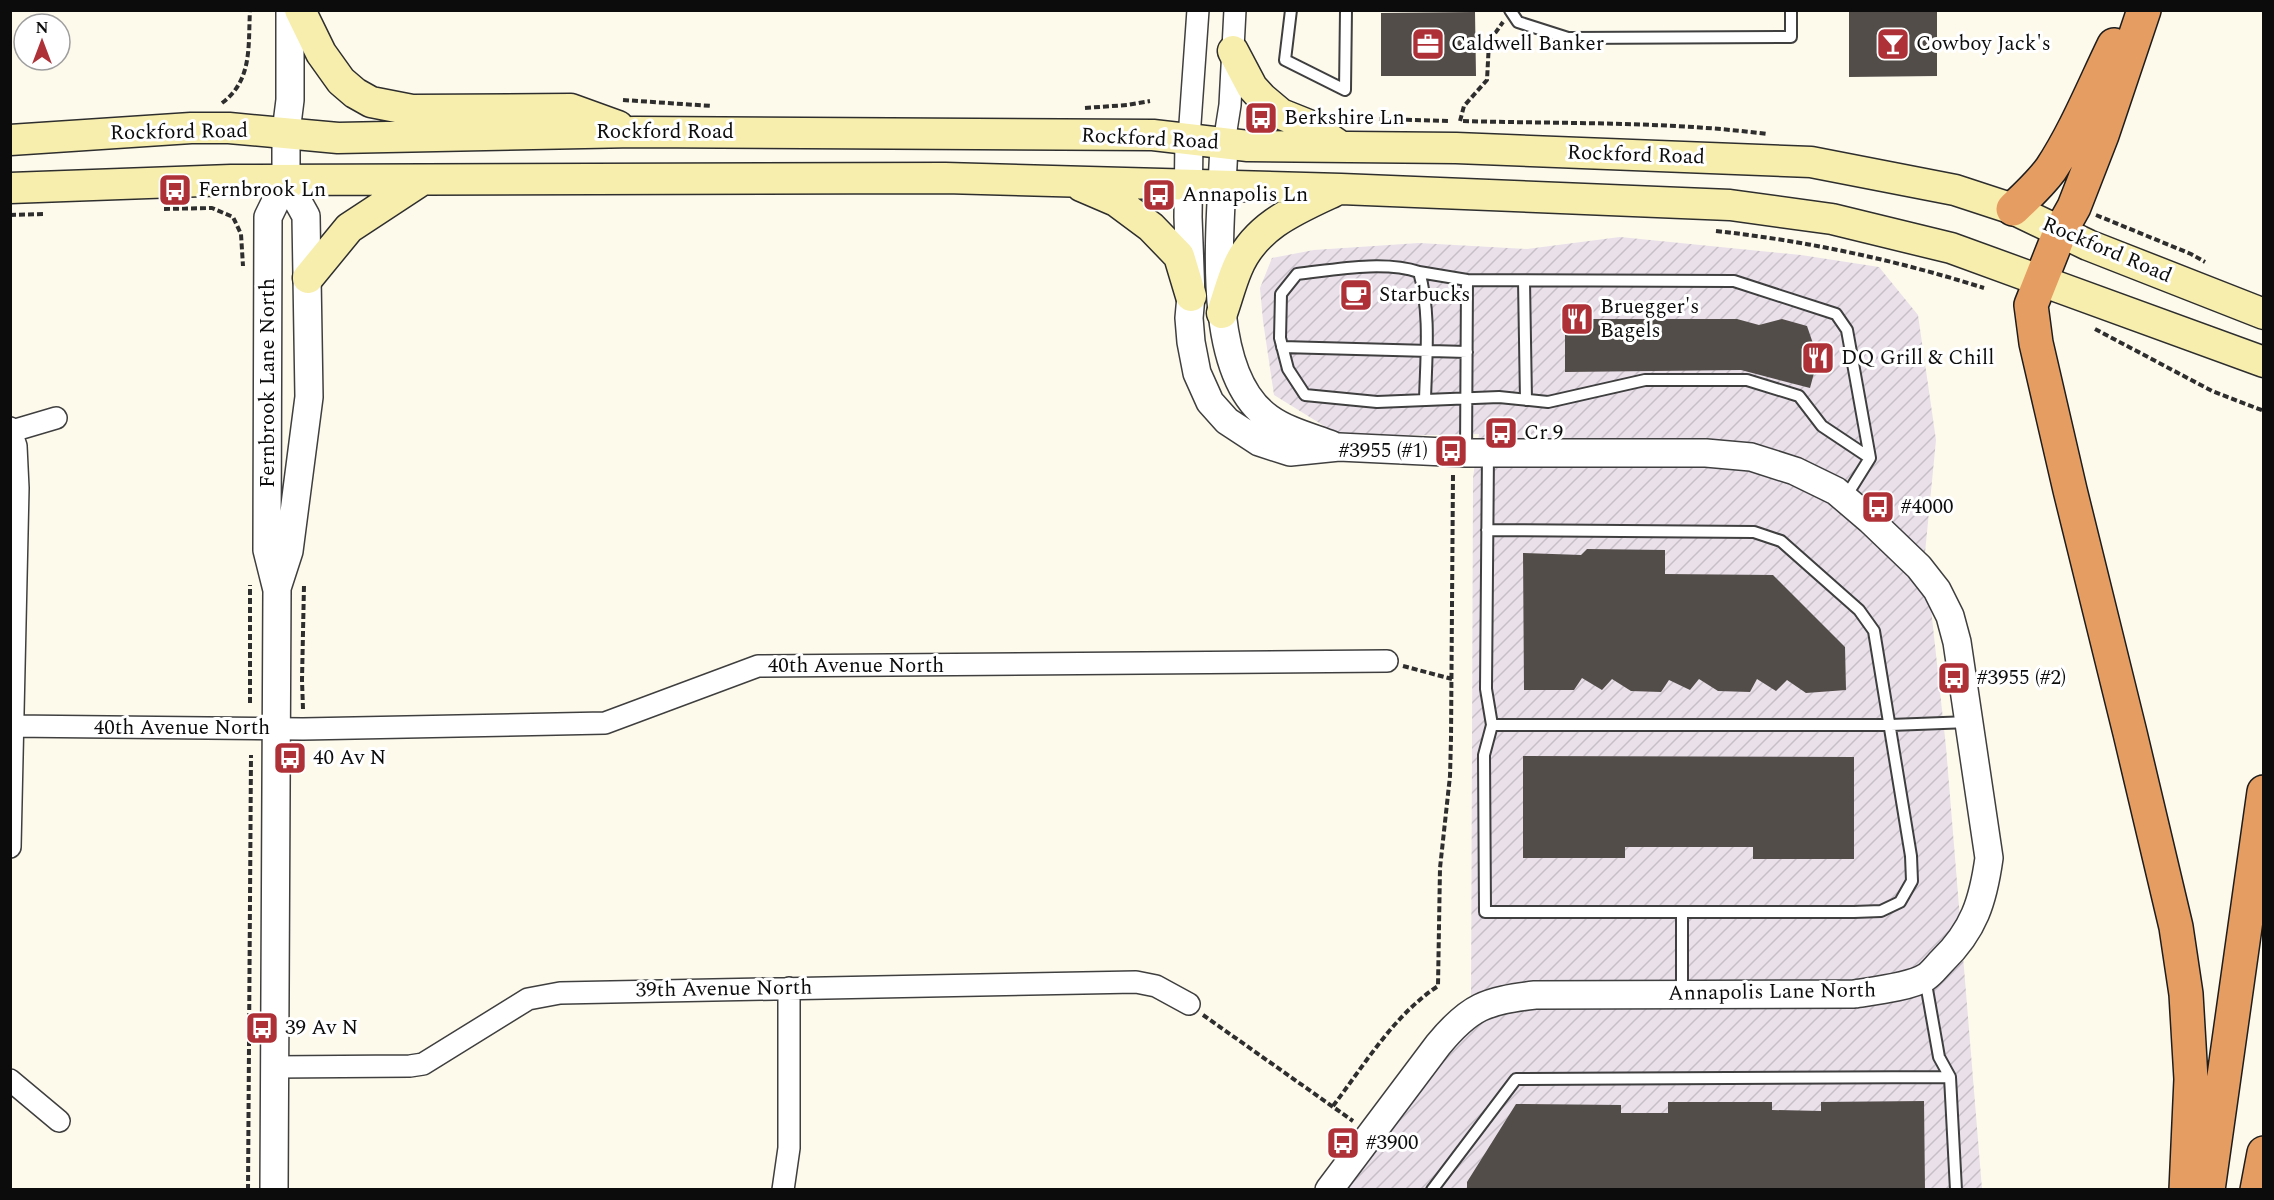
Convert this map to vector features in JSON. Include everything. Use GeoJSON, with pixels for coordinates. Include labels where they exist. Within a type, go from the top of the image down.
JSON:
{"type":"FeatureCollection","features":[{"type":"Feature","properties":{"kind":"highway"},"geometry":{"type":"LineString","coordinates":[[2013,208],[2051,169],[2116,42],[2142,10]]}},
{"type":"Feature","properties":{"kind":"highway"},"geometry":{"type":"LineString","coordinates":[[2142,10],[2102,135],[2074,207],[2060,231],[2031,305],[2036,343],[2169,893],[2182,963],[2191,1079],[2186,1190]]}},
{"type":"Feature","properties":{"kind":"highway"},"geometry":{"type":"LineString","coordinates":[[2208,1190],[2264,792]]}},
{"type":"Feature","properties":{"kind":"highway"},"geometry":{"type":"LineString","coordinates":[[2257,1190],[2264,1153]]}},
{"type":"Feature","properties":{"kind":"main road"},"geometry":{"type":"LineString","coordinates":[[300,10],[321,53],[341,81],[371,102],[412,110],[571,109],[635,132]]}},
{"type":"Feature","properties":{"kind":"main road"},"geometry":{"type":"LineString","coordinates":[[1233,51],[1252,87],[1262,98],[1281,114],[1311,126],[1340,146]]}},
{"type":"Feature","properties":{"kind":"main road","name":"Rockford Road"},"geometry":{"type":"LineString","coordinates":[[10,140],[191,128],[286,132],[339,138],[635,132],[1129,135],[1189,138],[1248,146],[1456,148],[1811,162],[1955,190],[2013,208],[2060,231],[2211,280],[2264,314]]}},
{"type":"Feature","properties":{"kind":"main road","name":"Rockford Road"},"geometry":{"type":"LineString","coordinates":[[10,188],[286,180],[945,178],[1223,185],[1719,204],[1832,219],[1951,248],[2264,362]]}},
{"type":"Feature","properties":{"kind":"main road"},"geometry":{"type":"LineString","coordinates":[[308,279],[349,228],[422,180]]}},
{"type":"Feature","properties":{"kind":"main road"},"geometry":{"type":"LineString","coordinates":[[1064,180],[1116,201],[1151,227],[1179,256],[1191,296]]}},
{"type":"Feature","properties":{"kind":"main road"},"geometry":{"type":"LineString","coordinates":[[1222,313],[1237,268],[1259,236],[1285,214],[1341,189]]}},
{"type":"Feature","properties":{"kind":"street","name":"Fernbrook Lane North"},"geometry":{"type":"LineString","coordinates":[[274,1190],[277,590],[267,550],[268,216],[286,180],[286,132],[290,100],[290,10]]}},
{"type":"Feature","properties":{"kind":"street"},"geometry":{"type":"LineString","coordinates":[[1189,138],[1198,10]]}},
{"type":"Feature","properties":{"kind":"street"},"geometry":{"type":"LineString","coordinates":[[1224,143],[1230,105],[1235,10]]}},
{"type":"Feature","properties":{"kind":"street","name":"Annapolis Lane North"},"geometry":{"type":"LineString","coordinates":[[1189,138],[1190,334],[1197,373],[1210,402],[1227,421],[1259,442],[1290,452],[1339,447],[1469,459],[1706,453],[1751,457],[1795,471],[1836,491],[1919,567],[1937,590],[1950,616],[1957,642],[1989,858],[1984,892],[1971,926],[1950,953],[1925,977],[1888,989],[1854,994],[1535,995],[1510,998],[1471,1011],[1455,1024],[1438,1045],[1371,1135],[1337,1186]]}},
{"type":"Feature","properties":{"kind":"street","name":"Annapolis Lane North"},"geometry":{"type":"LineString","coordinates":[[1224,143],[1220,267],[1222,313],[1228,352],[1239,382],[1254,404],[1269,418],[1297,433],[1339,447]]}},
{"type":"Feature","properties":{"kind":"street","name":"Fernbrook Lane North"},"geometry":{"type":"LineString","coordinates":[[277,590],[289,551],[308,416],[309,373],[306,216],[286,180]]}},
{"type":"Feature","properties":{"kind":"street"},"geometry":{"type":"LineString","coordinates":[[10,847],[18,488],[16,446],[11,430],[56,418]]}},
{"type":"Feature","properties":{"kind":"street","name":"40th Avenue North"},"geometry":{"type":"LineString","coordinates":[[12,726],[303,729],[605,723],[759,666],[1387,661]]}},
{"type":"Feature","properties":{"kind":"street","name":"39th Avenue North"},"geometry":{"type":"LineString","coordinates":[[274,1067],[423,1064],[528,999],[560,993],[1136,982],[1156,986],[1189,1004]]}},
{"type":"Feature","properties":{"kind":"street"},"geometry":{"type":"LineString","coordinates":[[783,1190],[789,1148],[789,988]]}},
{"type":"Feature","properties":{"kind":"street"},"geometry":{"type":"LineString","coordinates":[[10,1080],[59,1121]]}},
{"type":"Feature","properties":{"kind":"lane"},"geometry":{"type":"LineString","coordinates":[[1291,10],[1285,60],[1345,90],[1346,10]]}},
{"type":"Feature","properties":{"kind":"lane"},"geometry":{"type":"LineString","coordinates":[[1510,11],[1518,22],[1568,38],[1791,37],[1791,10]]}},
{"type":"Feature","properties":{"kind":"lane"},"geometry":{"type":"LineString","coordinates":[[1845,498],[1870,458],[1847,330],[1836,314],[1734,281],[1467,280],[1419,273],[1406,268],[1348,268],[1297,274],[1281,294],[1280,338],[1282,347],[1288,369],[1305,395],[1377,402],[1499,397],[1548,402],[1645,380],[1747,380],[1799,396],[1821,426],[1870,458]]}},
{"type":"Feature","properties":{"kind":"lane"},"geometry":{"type":"LineString","coordinates":[[1419,273],[1426,318],[1425,400]]}},
{"type":"Feature","properties":{"kind":"lane"},"geometry":{"type":"LineString","coordinates":[[1467,280],[1469,459],[1488,530],[1486,689],[1492,725],[1484,755],[1485,912],[1854,912],[1881,911],[1900,902],[1911,881],[1911,856],[1874,631],[1859,610],[1781,541],[1754,532],[1488,530]]}},
{"type":"Feature","properties":{"kind":"lane"},"geometry":{"type":"LineString","coordinates":[[1524,281],[1526,400]]}},
{"type":"Feature","properties":{"kind":"lane"},"geometry":{"type":"LineString","coordinates":[[1282,347],[1467,352]]}},
{"type":"Feature","properties":{"kind":"lane"},"geometry":{"type":"LineString","coordinates":[[1492,725],[1891,725],[1969,722]]}},
{"type":"Feature","properties":{"kind":"lane"},"geometry":{"type":"LineString","coordinates":[[1682,912],[1682,995]]}},
{"type":"Feature","properties":{"kind":"lane"},"geometry":{"type":"LineString","coordinates":[[1925,977],[1939,1057],[1950,1077],[1956,1190]]}},
{"type":"Feature","properties":{"kind":"lane"},"geometry":{"type":"LineString","coordinates":[[1432,1190],[1516,1079],[1950,1077]]}},
{"type":"Feature","properties":{"kind":"path"},"geometry":{"type":"LineString","coordinates":[[221,104],[236,89],[246,71],[250,10]]}},
{"type":"Feature","properties":{"kind":"path"},"geometry":{"type":"LineString","coordinates":[[1460,121],[1464,106],[1488,80],[1489,42],[1510,11]]}},
{"type":"Feature","properties":{"kind":"path"},"geometry":{"type":"LineString","coordinates":[[618,100],[721,106]]}},
{"type":"Feature","properties":{"kind":"path"},"geometry":{"type":"LineString","coordinates":[[1083,108],[1150,101]]}},
{"type":"Feature","properties":{"kind":"path"},"geometry":{"type":"LineString","coordinates":[[156,210],[212,208],[233,217]]}},
{"type":"Feature","properties":{"kind":"path"},"geometry":{"type":"LineString","coordinates":[[10,215],[55,213]]}},
{"type":"Feature","properties":{"kind":"path"},"geometry":{"type":"LineString","coordinates":[[2099,216],[2192,255],[2211,280]]}},
{"type":"Feature","properties":{"kind":"path"},"geometry":{"type":"LineString","coordinates":[[1714,231],[1839,250],[1922,270],[1989,290]]}},
{"type":"Feature","properties":{"kind":"path"},"geometry":{"type":"LineString","coordinates":[[2092,327],[2212,391],[2264,411]]}},
{"type":"Feature","properties":{"kind":"path"},"geometry":{"type":"LineString","coordinates":[[1333,1106],[1395,1024],[1415,1003],[1438,986],[1440,868],[1450,776],[1452,679],[1469,459]]}},
{"type":"Feature","properties":{"kind":"path"},"geometry":{"type":"LineString","coordinates":[[303,633],[303,729]]}},
{"type":"Feature","properties":{"kind":"path"},"geometry":{"type":"LineString","coordinates":[[1387,661],[1452,679]]}},
{"type":"Feature","properties":{"kind":"path"},"geometry":{"type":"LineString","coordinates":[[248,1190],[251,755]]}},
{"type":"Feature","properties":{"kind":"path"},"geometry":{"type":"LineString","coordinates":[[1189,1004],[1371,1135]]}},
{"type":"Feature","properties":{"kind":"shaded area"},"geometry":{"type":"Polygon","coordinates":[[[1620,237],[1801,255],[1879,267],[1918,315],[1936,440],[1925,553],[1946,747],[1982,1189],[1330,1189],[1471,1011],[1473,478],[1479,434],[1342,437],[1274,395],[1260,288],[1272,258],[1314,250],[1419,243],[1527,249],[1620,237]]]}},
{"type":"Feature","properties":{"kind":"building","name":"Cowboy Jack's"},"geometry":{"type":"Polygon","coordinates":[[[1937,11],[1937,76],[1849,77],[1849,12],[1937,11]]]}},
{"type":"Feature","properties":{"kind":"building","name":"Caldwell Banker"},"geometry":{"type":"Polygon","coordinates":[[[1475,12],[1476,76],[1381,76],[1381,13],[1475,12]]]}},
{"type":"Feature","properties":{"kind":"building"},"geometry":{"type":"Polygon","coordinates":[[[1577,319],[1737,319],[1759,325],[1782,319],[1807,326],[1818,358],[1810,388],[1741,370],[1565,372],[1565,331],[1577,319]]]}},
{"type":"Feature","properties":{"kind":"building"},"geometry":{"type":"Polygon","coordinates":[[[1587,549],[1665,550],[1665,574],[1773,575],[1845,647],[1846,690],[1806,693],[1787,680],[1776,691],[1757,679],[1750,692],[1718,691],[1699,679],[1690,690],[1669,680],[1661,692],[1631,691],[1612,679],[1602,690],[1582,678],[1574,690],[1524,690],[1523,553],[1581,555],[1587,549]]]}},
{"type":"Feature","properties":{"kind":"building"},"geometry":{"type":"Polygon","coordinates":[[[1523,756],[1854,757],[1854,859],[1753,859],[1753,847],[1625,847],[1625,858],[1523,858],[1523,756]]]}},
{"type":"Feature","properties":{"kind":"building"},"geometry":{"type":"Polygon","coordinates":[[[1924,1101],[1925,1190],[1467,1190],[1467,1182],[1516,1104],[1621,1105],[1621,1113],[1668,1113],[1668,1102],[1772,1102],[1772,1110],[1821,1111],[1821,1102],[1924,1101]]]}},
{"type":"Feature","properties":{"kind":"place","name":"Caldwell Banker"},"geometry":{"type":"Point","coordinates":[1428,44]}},
{"type":"Feature","properties":{"kind":"place","name":"Cowboy Jack's"},"geometry":{"type":"Point","coordinates":[1893,44]}},
{"type":"Feature","properties":{"kind":"place","name":"Berkshire Ln"},"geometry":{"type":"Point","coordinates":[1261,118]}},
{"type":"Feature","properties":{"kind":"place","name":"Fernbrook Ln"},"geometry":{"type":"Point","coordinates":[175,190]}},
{"type":"Feature","properties":{"kind":"place","name":"Annapolis Ln"},"geometry":{"type":"Point","coordinates":[1159,195]}},
{"type":"Feature","properties":{"kind":"place","name":"Starbucks"},"geometry":{"type":"Point","coordinates":[1356,295]}},
{"type":"Feature","properties":{"kind":"place","name":"Bruegger's Bagels"},"geometry":{"type":"Point","coordinates":[1577,319]}},
{"type":"Feature","properties":{"kind":"place","name":"DQ Grill & Chill"},"geometry":{"type":"Point","coordinates":[1818,358]}},
{"type":"Feature","properties":{"kind":"place","name":"Cr 9"},"geometry":{"type":"Point","coordinates":[1501,433]}},
{"type":"Feature","properties":{"kind":"place","name":"#3955 (#1)"},"geometry":{"type":"Point","coordinates":[1451,451]}},
{"type":"Feature","properties":{"kind":"place","name":"#4000"},"geometry":{"type":"Point","coordinates":[1878,507]}},
{"type":"Feature","properties":{"kind":"place","name":"#3955 (#2)"},"geometry":{"type":"Point","coordinates":[1954,678]}},
{"type":"Feature","properties":{"kind":"place","name":"40 Av N"},"geometry":{"type":"Point","coordinates":[290,758]}},
{"type":"Feature","properties":{"kind":"place","name":"39 Av N"},"geometry":{"type":"Point","coordinates":[262,1028]}},
{"type":"Feature","properties":{"kind":"place","name":"#3900"},"geometry":{"type":"Point","coordinates":[1343,1143]}}]}
